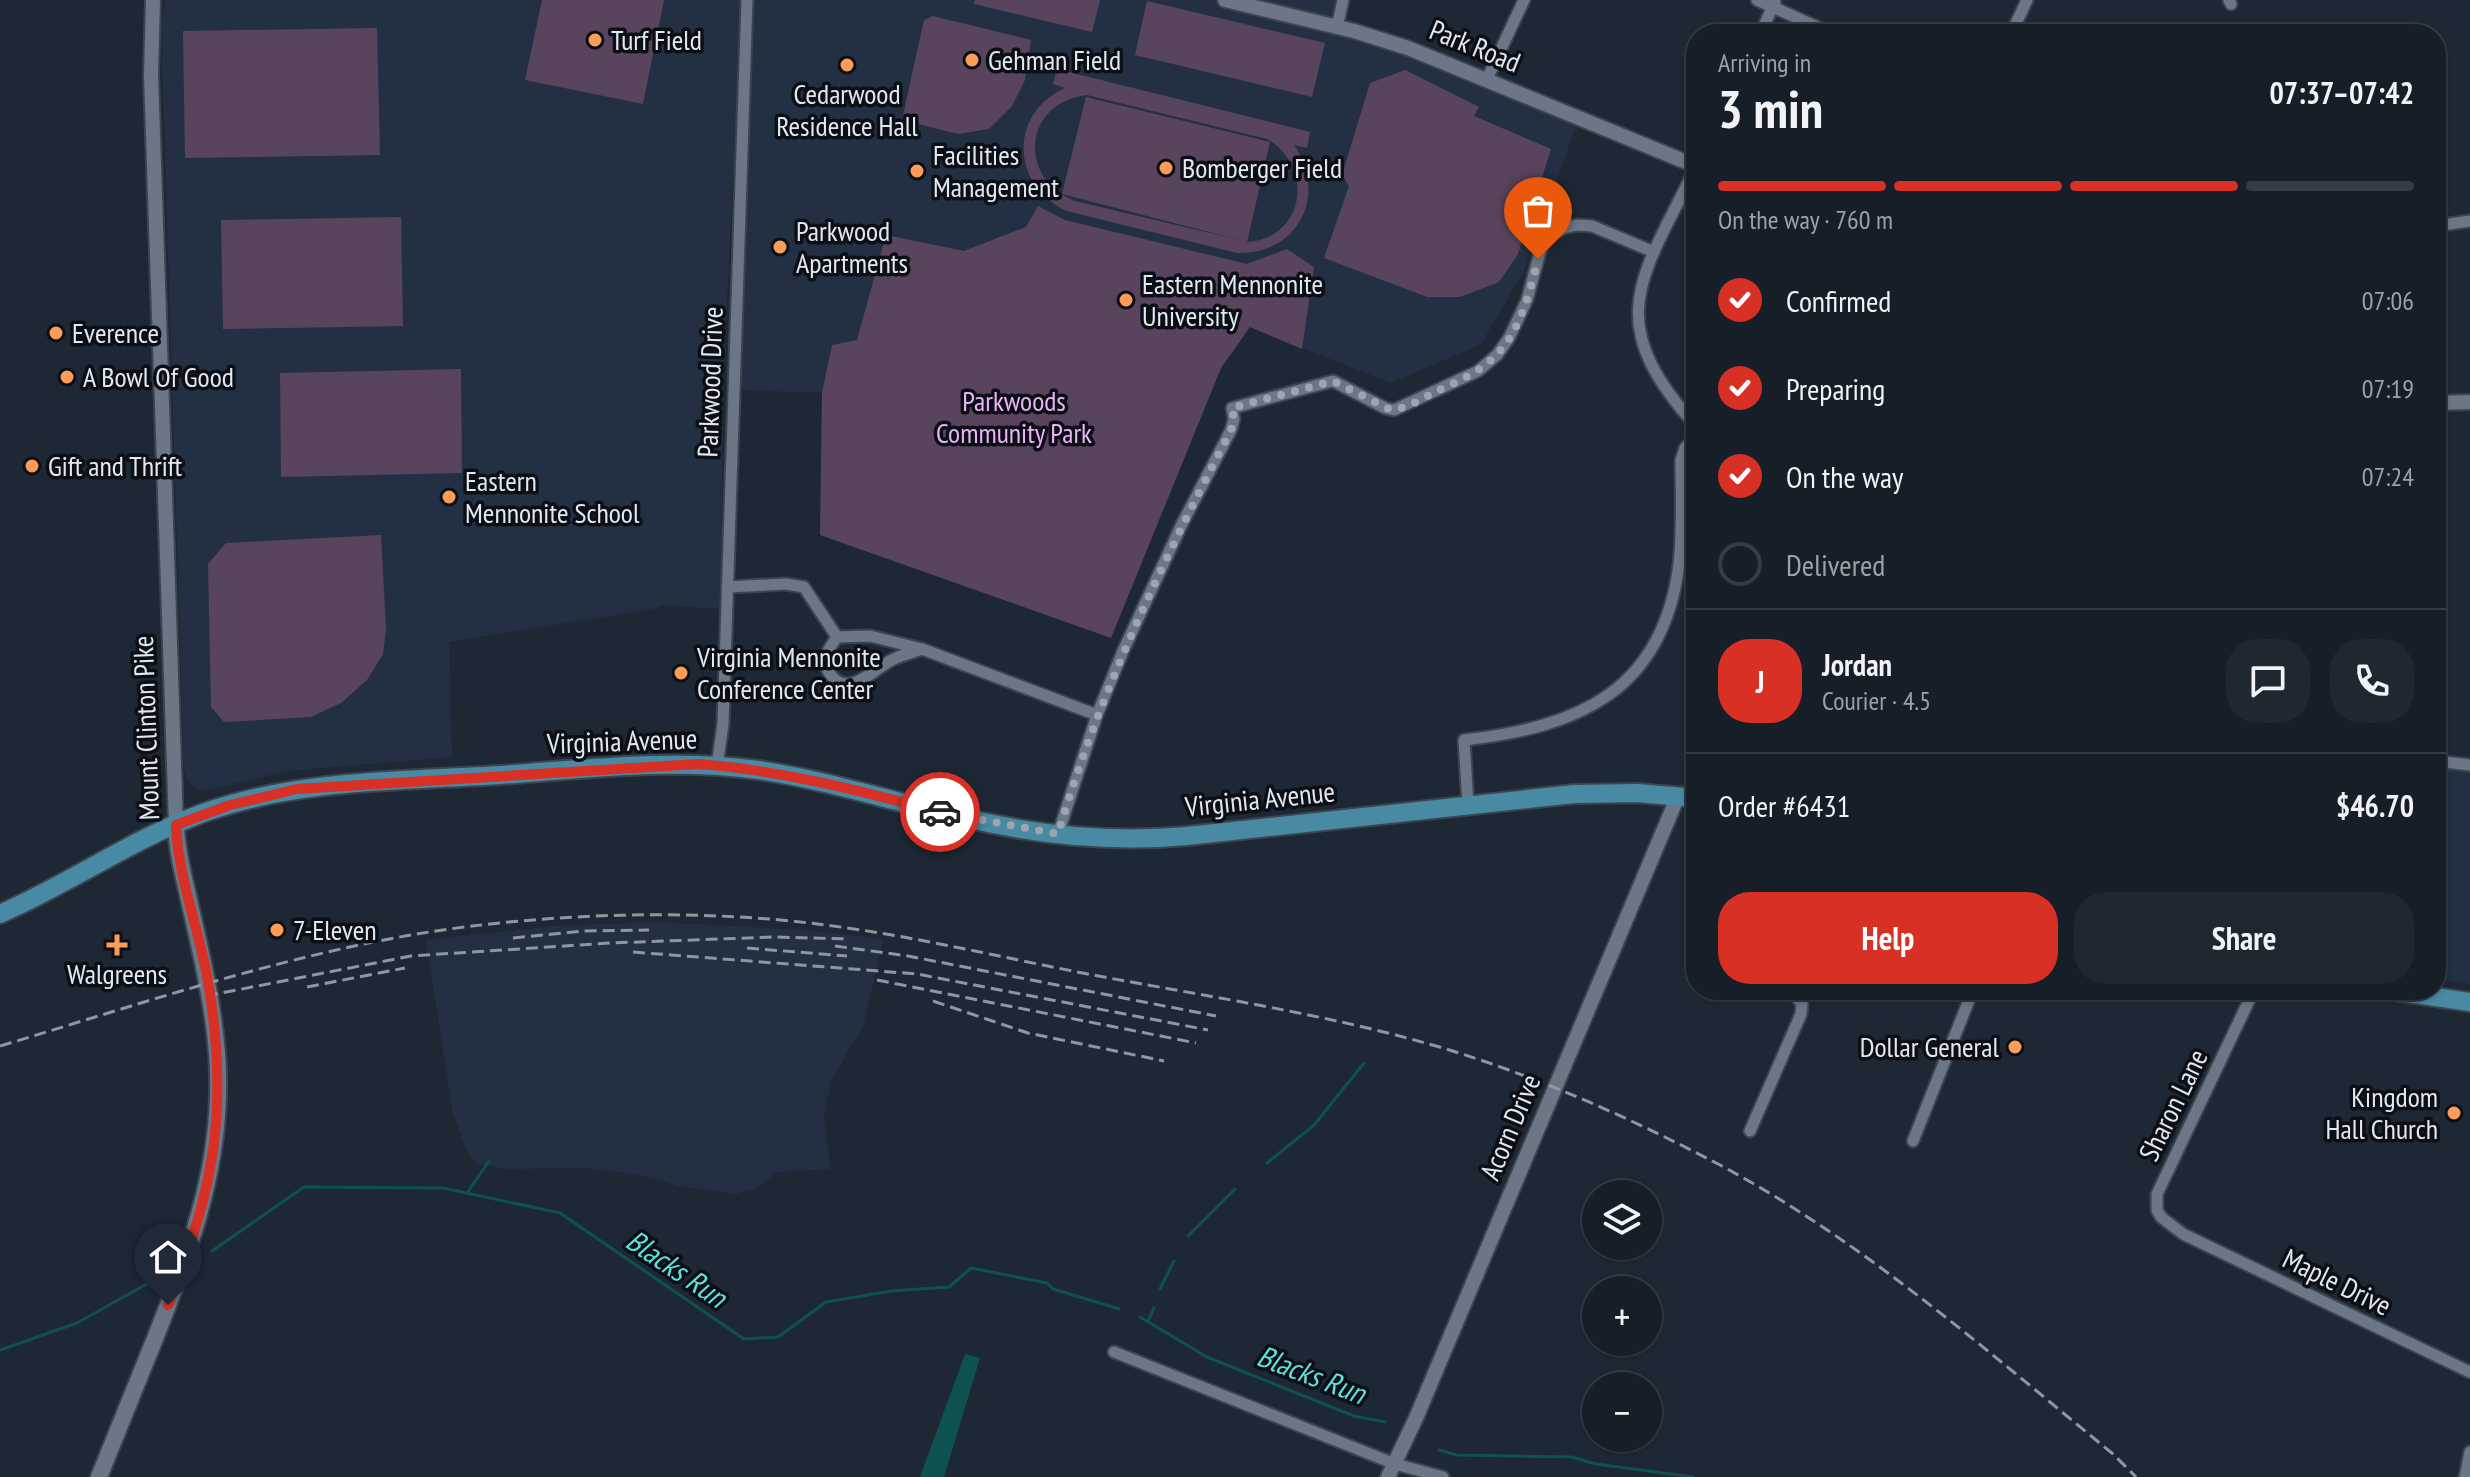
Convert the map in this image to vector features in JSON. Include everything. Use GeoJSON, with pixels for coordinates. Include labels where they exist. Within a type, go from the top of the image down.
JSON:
{"type":"FeatureCollection","features":[{"type":"Feature","properties":{"kind":"main road","name":"Virginia Avenue"},"geometry":{"type":"LineString","coordinates":[[0,914],[176,825],[230,805],[297,789],[568,770],[717,766],[806,779],[964,818],[1058,834],[1111,839],[1172,838],[1574,794],[1613,792],[1686,797]]}},
{"type":"Feature","properties":{"kind":"main road","name":"Mount Clinton Pike"},"geometry":{"type":"LineString","coordinates":[[99,1477],[191,1245],[205,1198],[214,1149],[218,1106],[217,1051],[208,981],[181,864],[176,825]]}},
{"type":"Feature","properties":{"kind":"main road"},"geometry":{"type":"LineString","coordinates":[[2446,998],[2470,1002]]}},
{"type":"Feature","properties":{"kind":"street","name":"Mount Clinton Pike"},"geometry":{"type":"LineString","coordinates":[[153,0],[152,105],[176,825]]}},
{"type":"Feature","properties":{"kind":"street","name":"Parkwood Drive"},"geometry":{"type":"LineString","coordinates":[[717,766],[723,724],[747,0]]}},
{"type":"Feature","properties":{"kind":"street","name":"Park Road"},"geometry":{"type":"LineString","coordinates":[[1225,0],[1385,40],[1487,79],[1686,163]]}},
{"type":"Feature","properties":{"kind":"street"},"geometry":{"type":"LineString","coordinates":[[1337,27],[1343,0]]}},
{"type":"Feature","properties":{"kind":"street"},"geometry":{"type":"LineString","coordinates":[[1487,79],[1524,0]]}},
{"type":"Feature","properties":{"kind":"street"},"geometry":{"type":"LineString","coordinates":[[1757,0],[1774,3],[1814,24]]}},
{"type":"Feature","properties":{"kind":"street"},"geometry":{"type":"LineString","coordinates":[[2016,24],[2027,0]]}},
{"type":"Feature","properties":{"kind":"street"},"geometry":{"type":"LineString","coordinates":[[1765,24],[1774,3]]}},
{"type":"Feature","properties":{"kind":"street"},"geometry":{"type":"LineString","coordinates":[[1686,187],[1654,252],[1639,293],[1637,314],[1641,340],[1656,377],[1686,414]]}},
{"type":"Feature","properties":{"kind":"street"},"geometry":{"type":"LineString","coordinates":[[2446,225],[2470,221]]}},
{"type":"Feature","properties":{"kind":"street"},"geometry":{"type":"LineString","coordinates":[[1058,834],[1097,715],[1161,567],[1231,430],[1234,419],[1232,408],[1333,381],[1385,408],[1400,409],[1475,372],[1497,355],[1520,318],[1542,245],[1556,231],[1588,225],[1654,252]]}},
{"type":"Feature","properties":{"kind":"street"},"geometry":{"type":"LineString","coordinates":[[2446,403],[2470,402]]}},
{"type":"Feature","properties":{"kind":"street"},"geometry":{"type":"LineString","coordinates":[[1468,805],[1464,740],[1538,726],[1583,712],[1621,685],[1648,654],[1666,622],[1674,593],[1681,542],[1681,460],[1686,447]]}},
{"type":"Feature","properties":{"kind":"street"},"geometry":{"type":"LineString","coordinates":[[727,587],[786,584],[804,587],[837,637]]}},
{"type":"Feature","properties":{"kind":"street"},"geometry":{"type":"LineString","coordinates":[[837,637],[870,636],[922,649],[1097,715]]}},
{"type":"Feature","properties":{"kind":"street"},"geometry":{"type":"LineString","coordinates":[[837,637],[827,652],[827,668],[835,678],[847,684],[861,682],[894,658],[922,649]]}},
{"type":"Feature","properties":{"kind":"street"},"geometry":{"type":"LineString","coordinates":[[2446,762],[2470,765]]}},
{"type":"Feature","properties":{"kind":"street","name":"Acorn Drive"},"geometry":{"type":"LineString","coordinates":[[1391,1470],[1686,799]]}},
{"type":"Feature","properties":{"kind":"street"},"geometry":{"type":"LineString","coordinates":[[1750,1131],[1801,1014],[1802,1004],[1799,1000]]}},
{"type":"Feature","properties":{"kind":"street"},"geometry":{"type":"LineString","coordinates":[[1913,1141],[1969,1000]]}},
{"type":"Feature","properties":{"kind":"street","name":"Sharon Lane"},"geometry":{"type":"LineString","coordinates":[[2183,1234],[2161,1217],[2156,1203],[2157,1194],[2249,1000]]}},
{"type":"Feature","properties":{"kind":"street","name":"Maple Drive"},"geometry":{"type":"LineString","coordinates":[[2183,1234],[2470,1372]]}},
{"type":"Feature","properties":{"kind":"street"},"geometry":{"type":"LineString","coordinates":[[1114,1352],[1391,1470],[1443,1477]]}},
{"type":"Feature","properties":{"kind":"street"},"geometry":{"type":"LineString","coordinates":[[2465,1477],[2470,1452]]}},
{"type":"Feature","properties":{"kind":"shaded area","name":"Eastern Mennonite University"},"geometry":{"type":"Polygon","coordinates":[[[165,0],[1337,0],[1329,33],[1386,48],[1577,124],[1523,273],[1481,344],[1391,383],[1250,327],[1221,368],[1111,638],[820,535],[822,393],[741,390],[749,172],[713,172],[733,173],[723,388],[721,609],[663,605],[449,642],[452,757],[287,771],[208,790],[196,788],[187,780],[184,769],[161,26],[165,0]]]}},
{"type":"Feature","properties":{"kind":"shaded area"},"geometry":{"type":"Polygon","coordinates":[[[2446,766],[2470,770],[2470,984],[2446,980],[2446,766]]]}},
{"type":"Feature","properties":{"kind":"shaded area"},"geometry":{"type":"Polygon","coordinates":[[[657,922],[803,930],[883,939],[864,1024],[831,1081],[824,1115],[830,1169],[776,1172],[759,1187],[736,1194],[679,1186],[635,1174],[586,1168],[507,1169],[477,1164],[467,1151],[453,1114],[426,940],[556,926],[657,922]]]}},
{"type":"Feature","properties":{"kind":"shaded area"},"geometry":{"type":"Polygon","coordinates":[[[965,1354],[980,1358],[944,1477],[920,1477],[965,1354]]]}},
{"type":"Feature","properties":{"kind":"green space","name":"Turf Field"},"geometry":{"type":"Polygon","coordinates":[[[542,0],[664,0],[643,104],[525,80],[542,0]]]}},
{"type":"Feature","properties":{"kind":"green space"},"geometry":{"type":"Polygon","coordinates":[[[975,0],[1100,0],[1092,32],[974,4],[975,0]]]}},
{"type":"Feature","properties":{"kind":"green space"},"geometry":{"type":"Polygon","coordinates":[[[1147,1],[1325,43],[1312,97],[1135,55],[1147,1]]]}},
{"type":"Feature","properties":{"kind":"green space","name":"Gehman Field"},"geometry":{"type":"Polygon","coordinates":[[[933,16],[1031,40],[1025,80],[1012,106],[989,129],[958,134],[902,120],[924,20],[933,16]]]}},
{"type":"Feature","properties":{"kind":"green space"},"geometry":{"type":"Polygon","coordinates":[[[377,28],[380,155],[185,158],[183,31],[377,28]]]}},
{"type":"Feature","properties":{"kind":"green space","name":"Bomberger Field"},"geometry":{"type":"Polygon","coordinates":[[[1057,69],[1310,132],[1307,148],[1294,145],[1304,164],[1308,183],[1302,218],[1291,233],[1277,244],[1259,251],[1237,253],[1067,211],[1048,200],[1035,185],[1027,168],[1024,150],[1026,132],[1033,115],[1046,100],[1065,88],[1053,84],[1057,69]],[[1087,95],[1066,101],[1050,111],[1040,126],[1035,142],[1036,159],[1043,176],[1062,194],[1086,97],[1270,142],[1247,242],[1266,238],[1281,228],[1297,200],[1297,183],[1292,166],[1282,151],[1267,139],[1087,95]],[[1063,194],[1075,201],[1244,241],[1063,194]]]}},
{"type":"Feature","properties":{"kind":"green space"},"geometry":{"type":"Polygon","coordinates":[[[1405,70],[1479,107],[1474,116],[1551,149],[1518,254],[1499,282],[1460,297],[1427,297],[1324,258],[1349,186],[1342,175],[1370,83],[1405,70]]]}},
{"type":"Feature","properties":{"kind":"green space","name":"Parkwoods Community Park"},"geometry":{"type":"Polygon","coordinates":[[[1038,206],[1065,220],[1247,264],[1287,249],[1314,267],[1302,349],[1250,327],[1221,368],[1111,638],[820,535],[822,393],[832,345],[857,340],[886,235],[964,251],[1026,227],[1038,206]]]}},
{"type":"Feature","properties":{"kind":"green space"},"geometry":{"type":"Polygon","coordinates":[[[401,217],[403,326],[223,329],[221,220],[401,217]]]}},
{"type":"Feature","properties":{"kind":"green space"},"geometry":{"type":"Polygon","coordinates":[[[461,369],[462,473],[281,477],[280,373],[461,369]]]}},
{"type":"Feature","properties":{"kind":"green space"},"geometry":{"type":"Polygon","coordinates":[[[381,535],[386,629],[383,654],[367,680],[341,703],[311,717],[224,722],[211,707],[208,564],[226,543],[381,535]]]}},
{"type":"Feature","properties":{"kind":"waterway"},"geometry":{"type":"LineString","coordinates":[[1267,1163],[1314,1125],[1364,1063]]}},
{"type":"Feature","properties":{"kind":"waterway"},"geometry":{"type":"LineString","coordinates":[[467,1193],[489,1161]]}},
{"type":"Feature","properties":{"kind":"waterway","name":"Blacks Run"},"geometry":{"type":"LineString","coordinates":[[212,1251],[304,1187],[443,1188],[560,1213],[744,1339],[778,1337],[826,1302],[891,1291],[949,1287],[971,1268],[1047,1283],[1053,1289],[1119,1309]]}},
{"type":"Feature","properties":{"kind":"waterway"},"geometry":{"type":"LineString","coordinates":[[1188,1236],[1235,1189]]}},
{"type":"Feature","properties":{"kind":"waterway"},"geometry":{"type":"LineString","coordinates":[[1160,1289],[1174,1261]]}},
{"type":"Feature","properties":{"kind":"waterway","name":"Blacks Run"},"geometry":{"type":"LineString","coordinates":[[0,1350],[77,1323],[154,1280]]}},
{"type":"Feature","properties":{"kind":"waterway"},"geometry":{"type":"LineString","coordinates":[[1148,1321],[1154,1308]]}},
{"type":"Feature","properties":{"kind":"waterway","name":"Blacks Run"},"geometry":{"type":"LineString","coordinates":[[1140,1317],[1207,1357],[1354,1416],[1385,1422]]}},
{"type":"Feature","properties":{"kind":"waterway","name":"Blacks Run"},"geometry":{"type":"LineString","coordinates":[[1439,1450],[1457,1455],[1572,1457],[1596,1464],[1693,1477]]}},
{"type":"Feature","properties":{"kind":"railway"},"geometry":{"type":"LineString","coordinates":[[0,1046],[207,984],[364,944],[516,921],[621,915],[725,916],[858,930],[1278,1009],[1369,1028],[1493,1064],[1592,1103],[1720,1165],[1773,1195],[1874,1263],[1971,1338],[2113,1454],[2136,1477]]}},
{"type":"Feature","properties":{"kind":"railway"},"geometry":{"type":"LineString","coordinates":[[513,938],[583,931],[649,930]]}},
{"type":"Feature","properties":{"kind":"railway"},"geometry":{"type":"LineString","coordinates":[[206,996],[411,956],[610,943],[774,937],[849,939]]}},
{"type":"Feature","properties":{"kind":"railway"},"geometry":{"type":"LineString","coordinates":[[835,946],[908,956],[1216,1016]]}},
{"type":"Feature","properties":{"kind":"railway"},"geometry":{"type":"LineString","coordinates":[[747,948],[847,956]]}},
{"type":"Feature","properties":{"kind":"railway"},"geometry":{"type":"LineString","coordinates":[[633,952],[917,974],[1208,1030]]}},
{"type":"Feature","properties":{"kind":"railway"},"geometry":{"type":"LineString","coordinates":[[307,987],[405,968]]}},
{"type":"Feature","properties":{"kind":"railway"},"geometry":{"type":"LineString","coordinates":[[877,980],[1196,1043]]}},
{"type":"Feature","properties":{"kind":"railway"},"geometry":{"type":"LineString","coordinates":[[933,1001],[1028,1033],[1164,1061]]}},
{"type":"Feature","properties":{"kind":"way so far"},"geometry":{"type":"LineString","coordinates":[[940,812],[1058,834],[1077,771],[1123,651],[1154,581],[1231,430],[1234,419],[1232,408],[1333,381],[1391,410],[1400,409],[1435,392],[1478,371],[1503,347],[1525,305],[1538,259]]}},
{"type":"Feature","properties":{"kind":"place","name":"Turf Field"},"geometry":{"type":"Point","coordinates":[595,40]}},
{"type":"Feature","properties":{"kind":"place","name":"Gehman Field"},"geometry":{"type":"Point","coordinates":[972,60]}},
{"type":"Feature","properties":{"kind":"place","name":"Cedarwood Residence Hall"},"geometry":{"type":"Point","coordinates":[847,65]}},
{"type":"Feature","properties":{"kind":"place","name":"Bomberger Field"},"geometry":{"type":"Point","coordinates":[1166,168]}},
{"type":"Feature","properties":{"kind":"place","name":"Facilities Management"},"geometry":{"type":"Point","coordinates":[917,171]}},
{"type":"Feature","properties":{"kind":"place","name":"Parkwood Apartments"},"geometry":{"type":"Point","coordinates":[780,247]}},
{"type":"Feature","properties":{"kind":"place","name":"Eastern Mennonite University"},"geometry":{"type":"Point","coordinates":[1126,300]}},
{"type":"Feature","properties":{"kind":"place","name":"Everence"},"geometry":{"type":"Point","coordinates":[56,333]}},
{"type":"Feature","properties":{"kind":"place","name":"A Bowl Of Good"},"geometry":{"type":"Point","coordinates":[67,377]}},
{"type":"Feature","properties":{"kind":"place","name":"Gift and Thrift"},"geometry":{"type":"Point","coordinates":[32,466]}},
{"type":"Feature","properties":{"kind":"place","name":"Eastern Mennonite School"},"geometry":{"type":"Point","coordinates":[449,497]}},
{"type":"Feature","properties":{"kind":"place","name":"Virginia Mennonite Conference Center"},"geometry":{"type":"Point","coordinates":[681,673]}},
{"type":"Feature","properties":{"kind":"place","name":"7-Eleven"},"geometry":{"type":"Point","coordinates":[277,930]}},
{"type":"Feature","properties":{"kind":"place","name":"Walgreens"},"geometry":{"type":"Point","coordinates":[117,945]}},
{"type":"Feature","properties":{"kind":"place","name":"Dollar General"},"geometry":{"type":"Point","coordinates":[2015,1047]}},
{"type":"Feature","properties":{"kind":"place","name":"Kingdom Hall Church"},"geometry":{"type":"Point","coordinates":[2454,1113]}},
{"type":"Feature","properties":{"kind":"route"},"geometry":{"type":"LineString","coordinates":[[168,1305],[202,1211],[214,1149],[218,1091],[217,1051],[208,981],[181,864],[176,825],[230,805],[297,789],[698,764],[782,774],[940,812]]}}]}
